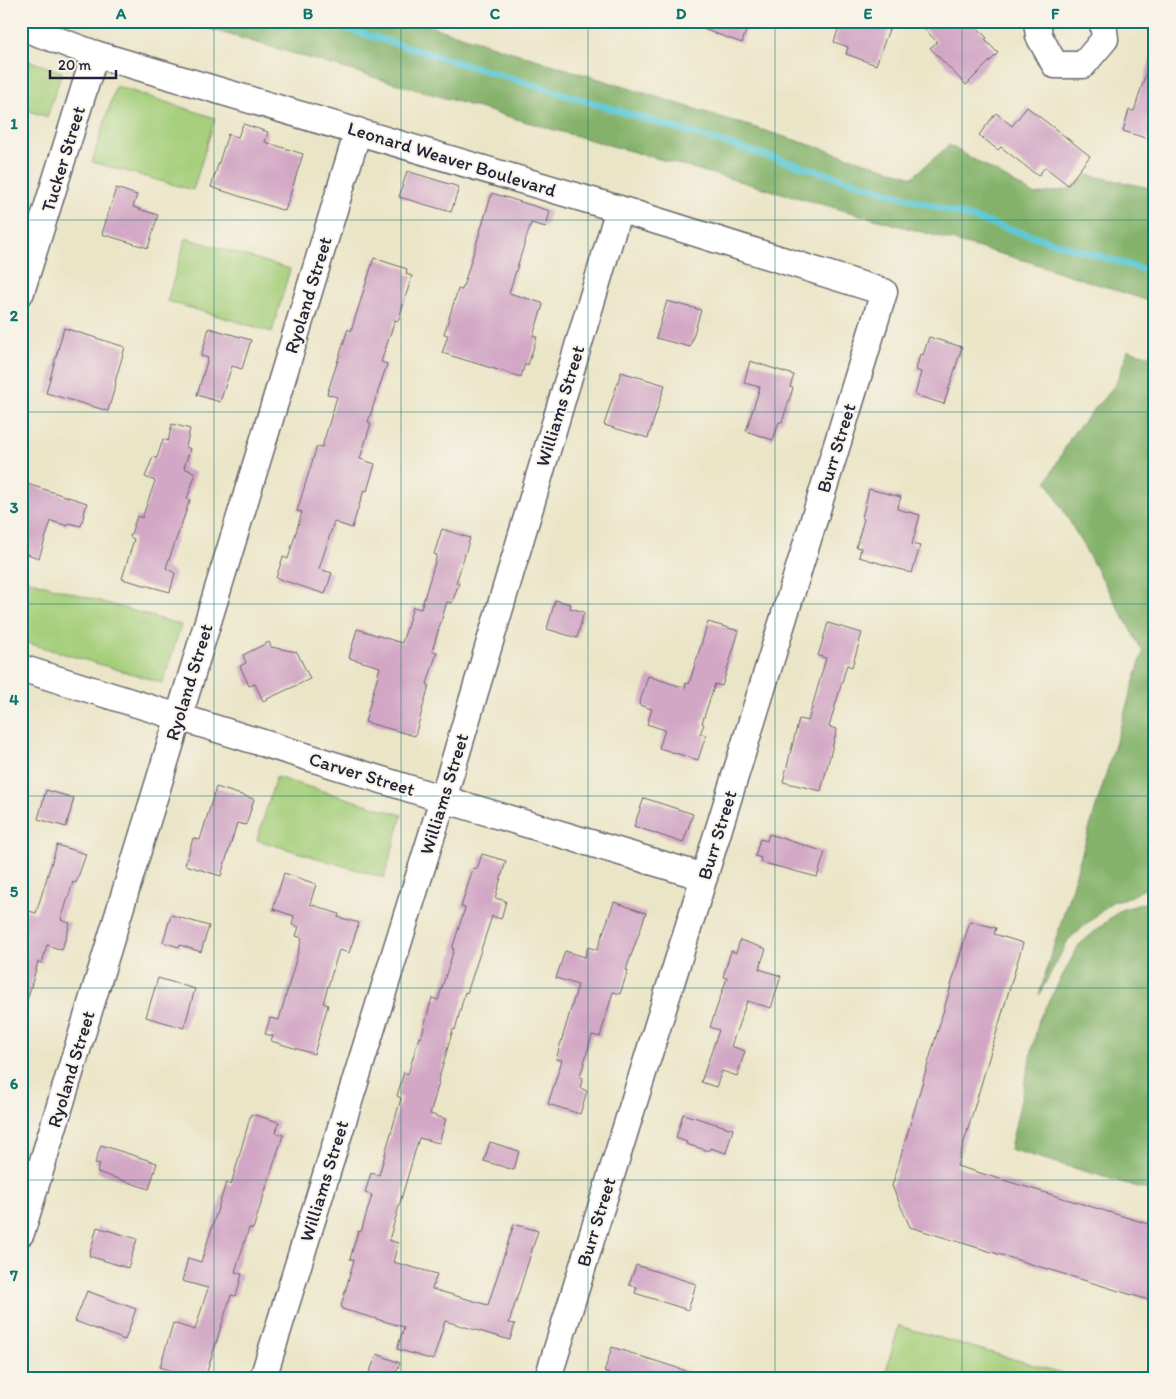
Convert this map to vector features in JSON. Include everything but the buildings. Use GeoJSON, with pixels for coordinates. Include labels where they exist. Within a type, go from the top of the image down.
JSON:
{"type":"FeatureCollection","features":[{"type":"Feature","properties":{"kind":"street"},"geometry":{"type":"LineString","coordinates":[[1037,21],[1039,36],[1055,65],[1070,65],[1083,64],[1105,40],[1103,21]]}},
{"type":"Feature","properties":{"kind":"street","name":"Leonard Weaver Boulevard"},"geometry":{"type":"LineString","coordinates":[[21,27],[95,54],[618,209],[884,292]]}},
{"type":"Feature","properties":{"kind":"street","name":"Tucker Street"},"geometry":{"type":"LineString","coordinates":[[21,292],[95,54]]}},
{"type":"Feature","properties":{"kind":"street","name":"Ryoland Street"},"geometry":{"type":"LineString","coordinates":[[21,1233],[358,131]]}},
{"type":"Feature","properties":{"kind":"street","name":"Williams Street"},"geometry":{"type":"LineString","coordinates":[[264,1378],[443,799],[618,209]]}},
{"type":"Feature","properties":{"kind":"street","name":"Burr Street"},"geometry":{"type":"LineString","coordinates":[[548,1378],[884,292]]}},
{"type":"Feature","properties":{"kind":"street","name":"Carver Street"},"geometry":{"type":"LineString","coordinates":[[21,668],[443,799],[704,877]]}},
{"type":"Feature","properties":{"kind":"green space"},"geometry":{"type":"Polygon","coordinates":[[[182,21],[413,21],[913,177],[949,145],[1035,195],[1069,189],[1089,175],[1155,189],[1155,303],[1030,262],[544,127],[182,21]]]}},
{"type":"Feature","properties":{"kind":"green space"},"geometry":{"type":"Polygon","coordinates":[[[21,58],[62,72],[47,117],[21,108],[21,58]]]}},
{"type":"Feature","properties":{"kind":"green space"},"geometry":{"type":"Polygon","coordinates":[[[116,86],[215,118],[193,190],[92,162],[116,86]]]}},
{"type":"Feature","properties":{"kind":"green space"},"geometry":{"type":"Polygon","coordinates":[[[186,238],[290,269],[272,332],[167,301],[186,238]]]}},
{"type":"Feature","properties":{"kind":"green space"},"geometry":{"type":"Polygon","coordinates":[[[1128,350],[1155,357],[1155,775],[1152,792],[1155,798],[1155,883],[1129,897],[1112,902],[1068,940],[1039,995],[1143,652],[1047,481],[1072,435],[1116,384],[1128,350]]]}},
{"type":"Feature","properties":{"kind":"green space"},"geometry":{"type":"Polygon","coordinates":[[[21,578],[181,625],[163,683],[21,641],[21,578]]]}},
{"type":"Feature","properties":{"kind":"green space"},"geometry":{"type":"Polygon","coordinates":[[[276,777],[402,815],[384,878],[257,840],[276,777]]]}},
{"type":"Feature","properties":{"kind":"green space"},"geometry":{"type":"Polygon","coordinates":[[[1155,900],[1155,1192],[1010,1149],[1039,1019],[1079,945],[1120,910],[1155,900]]]}},
{"type":"Feature","properties":{"kind":"green space"},"geometry":{"type":"Polygon","coordinates":[[[899,1326],[1079,1378],[884,1378],[899,1326]]]}},
{"type":"Feature","properties":{"kind":"waterway"},"geometry":{"type":"LineString","coordinates":[[321,21],[1155,273]]}}]}
